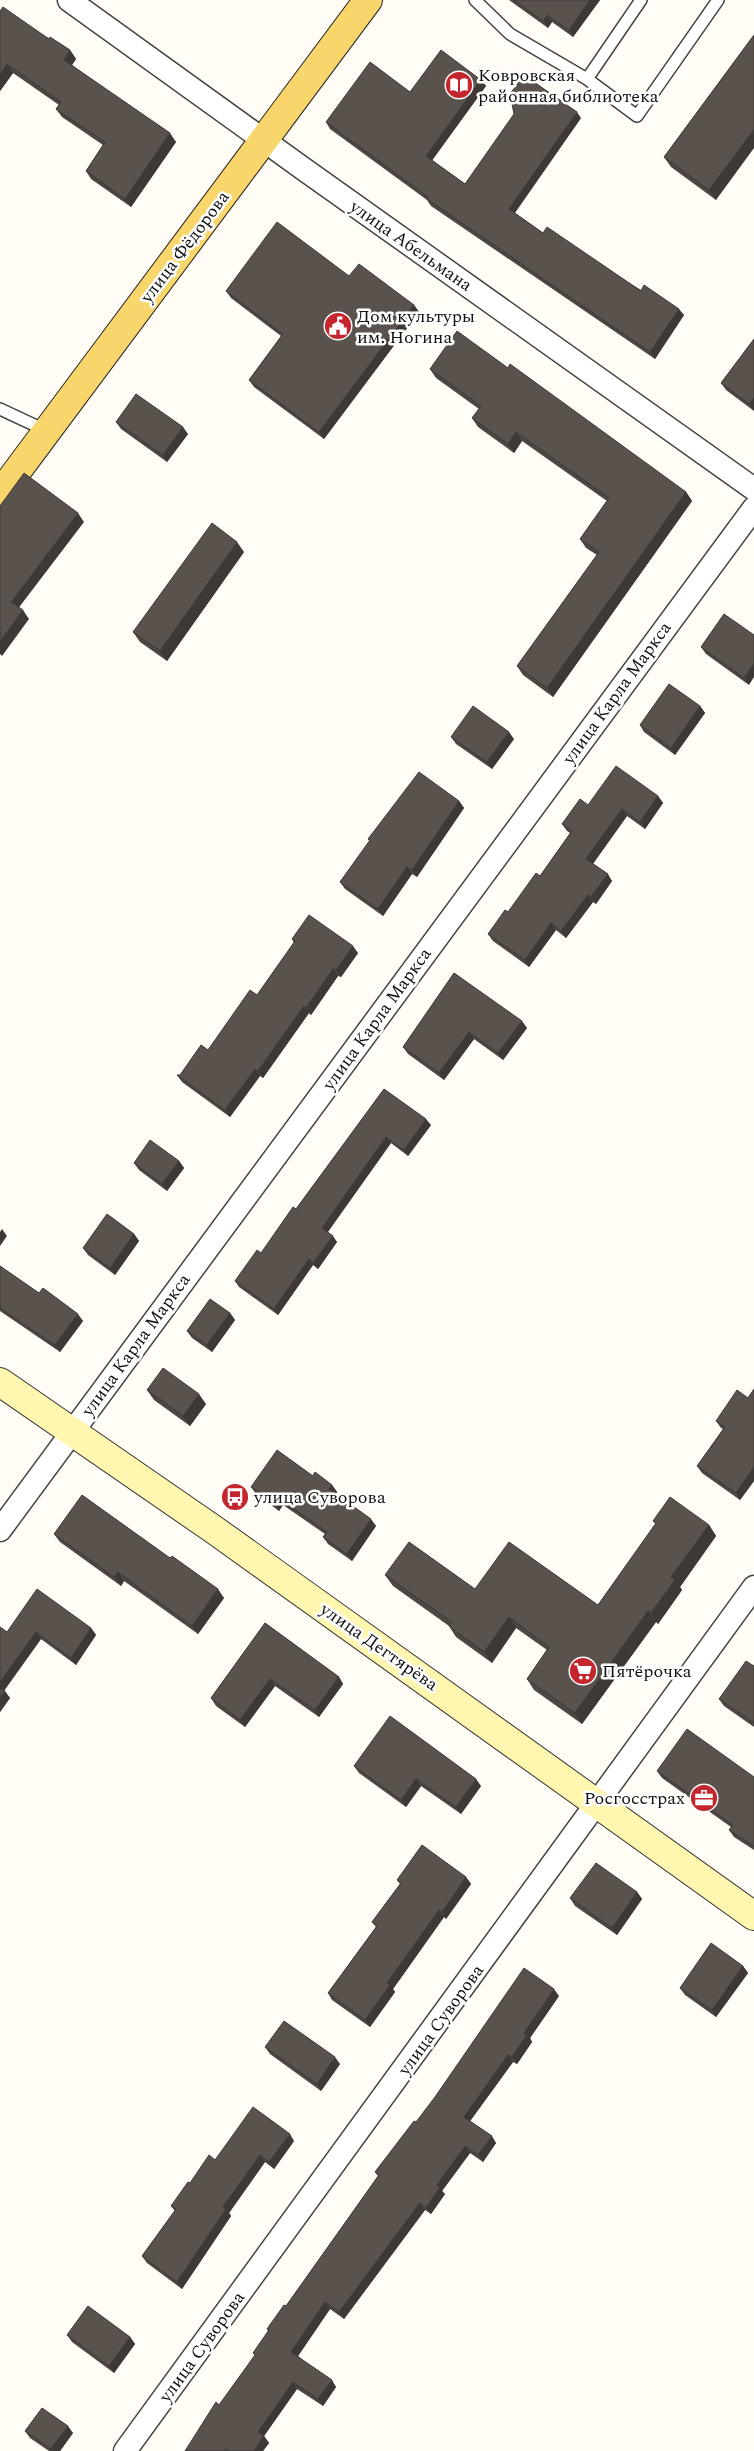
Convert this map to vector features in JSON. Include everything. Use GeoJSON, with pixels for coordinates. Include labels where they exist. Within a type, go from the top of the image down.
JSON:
{"type":"FeatureCollection","features":[{"type":"Feature","properties":{"kind":"main road","name":"улица Фёдорова"},"geometry":{"type":"LineString","coordinates":[[0,494],[368,0]]}},
{"type":"Feature","properties":{"kind":"main road","name":"улица Дегтярёва"},"geometry":{"type":"LineString","coordinates":[[0,1382],[229,1540],[599,1803],[754,1916]]}},
{"type":"Feature","properties":{"kind":"street","name":"улица Абельмана"},"geometry":{"type":"LineString","coordinates":[[69,0],[754,489]]}},
{"type":"Feature","properties":{"kind":"street","name":"улица Карла Маркса"},"geometry":{"type":"LineString","coordinates":[[0,1530],[754,508]]}},
{"type":"Feature","properties":{"kind":"street","name":"улица Суворова"},"geometry":{"type":"LineString","coordinates":[[125,2451],[599,1803],[754,1587]]}},
{"type":"Feature","properties":{"kind":"lane"},"geometry":{"type":"LineString","coordinates":[[475,0],[510,34],[587,79],[637,116],[718,0]]}},
{"type":"Feature","properties":{"kind":"lane"},"geometry":{"type":"LineString","coordinates":[[587,79],[641,0]]}},
{"type":"Feature","properties":{"kind":"lane"},"geometry":{"type":"LineString","coordinates":[[0,409],[47,431]]}},
{"type":"Feature","properties":{"kind":"building"},"geometry":{"type":"Polygon","coordinates":[[[514,0],[590,0],[569,30],[547,15],[543,21],[514,0]]]}},
{"type":"Feature","properties":{"kind":"building"},"geometry":{"type":"Polygon","coordinates":[[[3,7],[49,39],[50,37],[70,50],[64,60],[170,133],[125,199],[86,171],[105,142],[56,109],[61,102],[7,64],[0,75],[0,11],[3,7]]]}},
{"type":"Feature","properties":{"kind":"building"},"geometry":{"type":"Polygon","coordinates":[[[754,35],[754,129],[709,190],[664,157],[754,35]]]}},
{"type":"Feature","properties":{"kind":"building"},"geometry":{"type":"Polygon","coordinates":[[[441,50],[481,80],[426,156],[465,184],[514,114],[510,94],[524,75],[577,112],[509,209],[543,233],[547,227],[641,291],[644,285],[679,309],[650,352],[427,199],[428,197],[326,122],[370,62],[410,92],[441,50]]]}},
{"type":"Feature","properties":{"kind":"building","name":"Дом культуры им. Ногина"},"geometry":{"type":"Polygon","coordinates":[[[277,222],[349,276],[359,264],[414,305],[319,432],[249,380],[283,334],[226,291],[277,222]]]}},
{"type":"Feature","properties":{"kind":"building"},"geometry":{"type":"Polygon","coordinates":[[[457,331],[508,368],[510,364],[686,492],[547,688],[517,666],[599,552],[580,539],[609,498],[516,432],[508,444],[472,418],[481,406],[430,369],[457,331]]]}},
{"type":"Feature","properties":{"kind":"building"},"geometry":{"type":"Polygon","coordinates":[[[754,339],[754,398],[749,404],[721,383],[754,339]]]}},
{"type":"Feature","properties":{"kind":"building"},"geometry":{"type":"Polygon","coordinates":[[[136,394],[183,427],[163,455],[116,422],[136,394]]]}},
{"type":"Feature","properties":{"kind":"building"},"geometry":{"type":"Polygon","coordinates":[[[24,473],[78,513],[11,602],[23,610],[0,641],[0,506],[24,473]]]}},
{"type":"Feature","properties":{"kind":"building"},"geometry":{"type":"Polygon","coordinates":[[[212,523],[237,542],[160,651],[133,632],[212,523]]]}},
{"type":"Feature","properties":{"kind":"building"},"geometry":{"type":"Polygon","coordinates":[[[724,614],[754,635],[754,663],[744,678],[701,647],[724,614]]]}},
{"type":"Feature","properties":{"kind":"building"},"geometry":{"type":"Polygon","coordinates":[[[669,684],[700,706],[671,748],[640,725],[669,684]]]}},
{"type":"Feature","properties":{"kind":"building"},"geometry":{"type":"Polygon","coordinates":[[[473,706],[509,732],[487,762],[451,737],[473,706]]]}},
{"type":"Feature","properties":{"kind":"building"},"geometry":{"type":"Polygon","coordinates":[[[616,766],[658,796],[640,822],[622,809],[586,859],[608,874],[591,897],[588,895],[561,931],[551,923],[525,960],[488,934],[505,910],[508,912],[536,873],[540,876],[572,831],[562,824],[580,799],[588,805],[616,766]]]}},
{"type":"Feature","properties":{"kind":"building"},"geometry":{"type":"Polygon","coordinates":[[[419,772],[459,801],[412,870],[407,867],[378,909],[340,882],[370,840],[368,839],[419,772]]]}},
{"type":"Feature","properties":{"kind":"building"},"geometry":{"type":"Polygon","coordinates":[[[309,915],[353,946],[336,970],[333,969],[306,1008],[304,1006],[258,1071],[255,1069],[225,1110],[177,1075],[180,1075],[201,1045],[208,1050],[250,990],[257,995],[295,941],[292,939],[309,915]]]}},
{"type":"Feature","properties":{"kind":"building"},"geometry":{"type":"Polygon","coordinates":[[[454,973],[522,1021],[498,1053],[469,1032],[439,1073],[403,1047],[454,973]]]}},
{"type":"Feature","properties":{"kind":"building"},"geometry":{"type":"Polygon","coordinates":[[[384,1089],[426,1119],[404,1150],[386,1137],[322,1228],[333,1236],[313,1263],[309,1259],[274,1309],[235,1281],[257,1250],[261,1253],[293,1207],[296,1209],[384,1089]]]}},
{"type":"Feature","properties":{"kind":"building"},"geometry":{"type":"Polygon","coordinates":[[[150,1140],[179,1161],[162,1184],[134,1163],[150,1140]]]}},
{"type":"Feature","properties":{"kind":"building"},"geometry":{"type":"Polygon","coordinates":[[[107,1214],[134,1234],[110,1268],[83,1248],[107,1214]]]}},
{"type":"Feature","properties":{"kind":"building"},"geometry":{"type":"Polygon","coordinates":[[[0,1266],[39,1293],[43,1288],[78,1314],[55,1345],[0,1308],[0,1266]]]}},
{"type":"Feature","properties":{"kind":"building"},"geometry":{"type":"Polygon","coordinates":[[[210,1299],[230,1313],[207,1345],[187,1331],[210,1299]]]}},
{"type":"Feature","properties":{"kind":"building"},"geometry":{"type":"Polygon","coordinates":[[[163,1368],[199,1394],[183,1416],[147,1390],[163,1368]]]}},
{"type":"Feature","properties":{"kind":"building"},"geometry":{"type":"Polygon","coordinates":[[[754,1389],[754,1467],[736,1493],[697,1466],[725,1427],[716,1421],[737,1390],[748,1398],[754,1389]]]}},
{"type":"Feature","properties":{"kind":"building"},"geometry":{"type":"Polygon","coordinates":[[[277,1450],[313,1476],[315,1472],[332,1485],[329,1489],[371,1519],[347,1554],[323,1537],[327,1532],[279,1498],[274,1503],[251,1487],[277,1450]]]}},
{"type":"Feature","properties":{"kind":"building"},"geometry":{"type":"Polygon","coordinates":[[[82,1495],[170,1558],[172,1556],[218,1589],[192,1626],[118,1572],[114,1577],[54,1534],[82,1495]]]}},
{"type":"Feature","properties":{"kind":"building"},"geometry":{"type":"Polygon","coordinates":[[[670,1497],[709,1525],[671,1577],[675,1580],[651,1613],[648,1611],[575,1713],[527,1679],[549,1647],[509,1617],[484,1652],[449,1626],[452,1622],[385,1575],[409,1542],[475,1589],[509,1542],[598,1605],[656,1523],[653,1521],[670,1497]]]}},
{"type":"Feature","properties":{"kind":"building"},"geometry":{"type":"Polygon","coordinates":[[[37,1589],[91,1628],[71,1658],[36,1632],[0,1682],[0,1627],[7,1632],[37,1589]]]}},
{"type":"Feature","properties":{"kind":"building"},"geometry":{"type":"Polygon","coordinates":[[[265,1623],[339,1677],[315,1710],[270,1679],[240,1720],[211,1698],[265,1623]]]}},
{"type":"Feature","properties":{"kind":"building"},"geometry":{"type":"Polygon","coordinates":[[[746,1661],[754,1666],[754,1723],[719,1699],[746,1661]]]}},
{"type":"Feature","properties":{"kind":"building"},"geometry":{"type":"Polygon","coordinates":[[[0,1688],[5,1691],[0,1698],[0,1688]]]}},
{"type":"Feature","properties":{"kind":"building"},"geometry":{"type":"Polygon","coordinates":[[[390,1716],[476,1779],[456,1807],[416,1779],[401,1800],[354,1766],[390,1716]]]}},
{"type":"Feature","properties":{"kind":"building"},"geometry":{"type":"Polygon","coordinates":[[[687,1729],[754,1777],[754,1846],[729,1830],[733,1825],[657,1771],[687,1729]]]}},
{"type":"Feature","properties":{"kind":"building"},"geometry":{"type":"Polygon","coordinates":[[[422,1845],[466,1877],[442,1912],[439,1910],[387,1983],[390,1985],[365,2020],[328,1993],[377,1926],[372,1922],[401,1883],[397,1880],[422,1845]]]}},
{"type":"Feature","properties":{"kind":"building"},"geometry":{"type":"Polygon","coordinates":[[[596,1863],[637,1892],[612,1928],[570,1898],[596,1863]]]}},
{"type":"Feature","properties":{"kind":"building"},"geometry":{"type":"Polygon","coordinates":[[[711,1943],[743,1966],[712,2010],[680,1988],[711,1943]]]}},
{"type":"Feature","properties":{"kind":"building"},"geometry":{"type":"Polygon","coordinates":[[[524,1968],[554,1989],[524,2033],[527,2035],[512,2057],[508,2055],[464,2117],[492,2136],[478,2155],[465,2146],[437,2185],[440,2187],[426,2208],[420,2203],[339,2312],[325,2302],[291,2352],[332,2380],[318,2399],[293,2382],[258,2432],[264,2436],[254,2451],[229,2451],[226,2449],[225,2451],[185,2451],[216,2402],[219,2405],[255,2355],[253,2353],[269,2330],[267,2329],[284,2305],[286,2306],[379,2175],[375,2172],[435,2097],[524,1968]]]}},
{"type":"Feature","properties":{"kind":"building"},"geometry":{"type":"Polygon","coordinates":[[[284,2021],[335,2057],[317,2084],[265,2047],[284,2021]]]}},
{"type":"Feature","properties":{"kind":"building"},"geometry":{"type":"Polygon","coordinates":[[[253,2107],[290,2134],[269,2162],[260,2155],[223,2207],[226,2209],[177,2282],[142,2256],[176,2209],[171,2206],[188,2182],[190,2183],[209,2155],[215,2160],[253,2107]]]}},
{"type":"Feature","properties":{"kind":"building"},"geometry":{"type":"Polygon","coordinates":[[[88,2306],[130,2337],[109,2366],[67,2335],[88,2306]]]}},
{"type":"Feature","properties":{"kind":"building"},"geometry":{"type":"Polygon","coordinates":[[[42,2408],[68,2426],[51,2449],[25,2431],[42,2408]]]}},
{"type":"Feature","properties":{"kind":"place","name":"Ковровская районная библиотека"},"geometry":{"type":"Point","coordinates":[459,85]}},
{"type":"Feature","properties":{"kind":"place","name":"Дом культуры им. Ногина"},"geometry":{"type":"Point","coordinates":[338,326]}},
{"type":"Feature","properties":{"kind":"place","name":"улица Суворова"},"geometry":{"type":"Point","coordinates":[235,1497]}},
{"type":"Feature","properties":{"kind":"place","name":"Пятёрочка"},"geometry":{"type":"Point","coordinates":[583,1671]}},
{"type":"Feature","properties":{"kind":"place","name":"Росгосстрах"},"geometry":{"type":"Point","coordinates":[704,1798]}}]}
